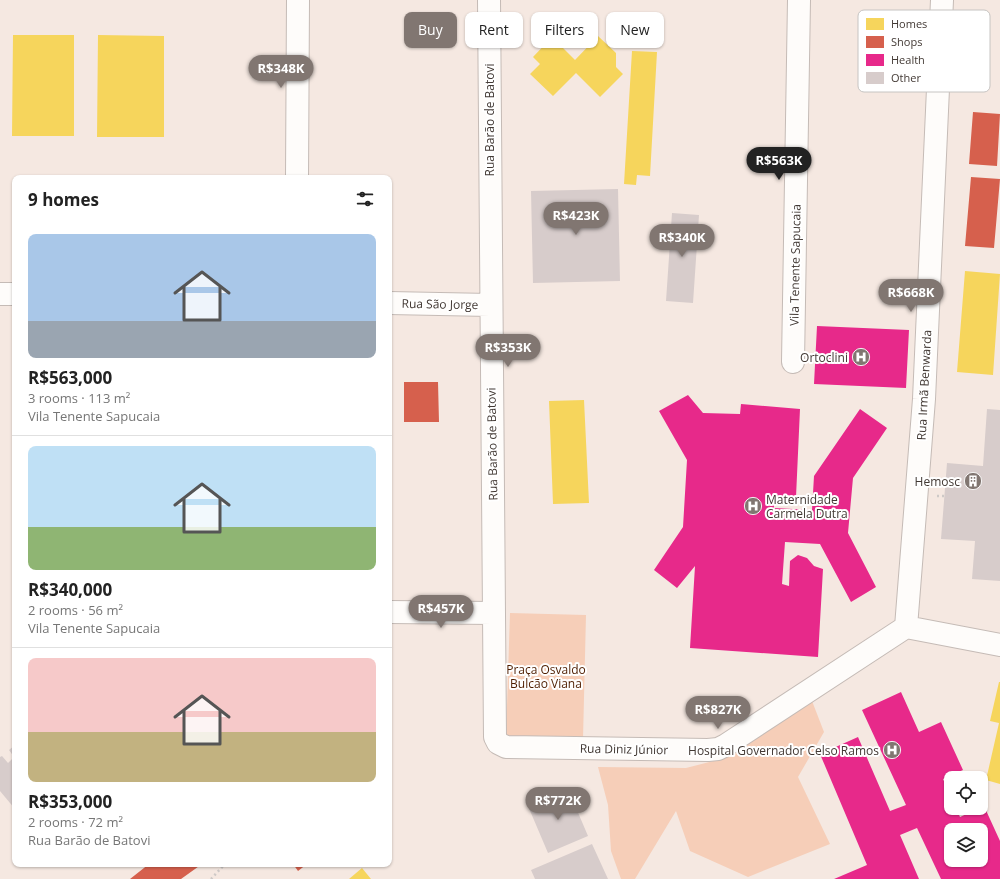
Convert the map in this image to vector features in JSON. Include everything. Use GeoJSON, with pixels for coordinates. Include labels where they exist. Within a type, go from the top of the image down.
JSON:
{"type":"FeatureCollection","features":[{"type":"Feature","properties":{"kind":"street"},"geometry":{"type":"LineString","coordinates":[[297,175],[298,0]]}},
{"type":"Feature","properties":{"kind":"street","name":"Rua Barão de Batovi"},"geometry":{"type":"LineString","coordinates":[[489,0],[493,613],[495,737],[498,743]]}},
{"type":"Feature","properties":{"kind":"street","name":"Vila Tenente Sapucaia"},"geometry":{"type":"LineString","coordinates":[[793,362],[799,0]]}},
{"type":"Feature","properties":{"kind":"street","name":"Rua Irmã Benwarda"},"geometry":{"type":"LineString","coordinates":[[942,0],[942,10]]}},
{"type":"Feature","properties":{"kind":"street","name":"Rua Irmã Benwarda"},"geometry":{"type":"LineString","coordinates":[[906,627],[924,399],[938,92]]}},
{"type":"Feature","properties":{"kind":"street"},"geometry":{"type":"LineString","coordinates":[[0,294],[12,294]]}},
{"type":"Feature","properties":{"kind":"street","name":"Rua São Jorge"},"geometry":{"type":"LineString","coordinates":[[392,303],[490,305]]}},
{"type":"Feature","properties":{"kind":"street"},"geometry":{"type":"LineString","coordinates":[[392,612],[493,613]]}},
{"type":"Feature","properties":{"kind":"street"},"geometry":{"type":"LineString","coordinates":[[906,627],[1000,645]]}},
{"type":"Feature","properties":{"kind":"street","name":"Rua Diniz Júnior"},"geometry":{"type":"LineString","coordinates":[[498,743],[506,747],[718,749],[764,721],[906,627]]}},
{"type":"Feature","properties":{"kind":"path"},"geometry":{"type":"LineString","coordinates":[[211,879],[222,867]]}},
{"type":"Feature","properties":{"kind":"green space","name":"Praça Osvaldo Bulcão Viana"},"geometry":{"type":"Polygon","coordinates":[[[510,613],[586,615],[583,739],[506,737],[510,613]]]}},
{"type":"Feature","properties":{"kind":"green space"},"geometry":{"type":"Polygon","coordinates":[[[812,701],[824,732],[798,777],[830,844],[748,877],[690,851],[676,811],[635,879],[621,879],[611,851],[608,805],[598,767],[686,768],[725,758],[812,701]]]}},
{"type":"Feature","properties":{"kind":"building: Homes"},"geometry":{"type":"Polygon","coordinates":[[[13,35],[74,35],[74,136],[12,136],[13,35]]]}},
{"type":"Feature","properties":{"kind":"building: Homes"},"geometry":{"type":"Polygon","coordinates":[[[98,35],[164,36],[164,137],[97,137],[98,35]]]}},
{"type":"Feature","properties":{"kind":"building: Homes"},"geometry":{"type":"Polygon","coordinates":[[[598,36],[606,44],[606,48],[611,48],[616,53],[616,67],[623,74],[600,97],[576,73],[553,96],[530,74],[540,64],[533,57],[542,48],[563,48],[575,60],[586,48],[598,48],[598,36]]]}},
{"type":"Feature","properties":{"kind":"building: Homes"},"geometry":{"type":"Polygon","coordinates":[[[632,51],[657,52],[650,176],[637,175],[636,185],[624,184],[632,51]]]}},
{"type":"Feature","properties":{"kind":"building: Homes"},"geometry":{"type":"Polygon","coordinates":[[[965,271],[1000,274],[993,375],[957,372],[965,271]]]}},
{"type":"Feature","properties":{"kind":"building: Homes"},"geometry":{"type":"Polygon","coordinates":[[[584,400],[589,503],[553,504],[549,401],[584,400]]]}},
{"type":"Feature","properties":{"kind":"building: Homes"},"geometry":{"type":"Polygon","coordinates":[[[1000,682],[1000,784],[988,781],[988,771],[999,723],[990,721],[1000,682]]]}},
{"type":"Feature","properties":{"kind":"building: Homes"},"geometry":{"type":"Polygon","coordinates":[[[362,868],[371,879],[349,879],[362,868]]]}},
{"type":"Feature","properties":{"kind":"building: Shops"},"geometry":{"type":"Polygon","coordinates":[[[973,112],[1000,114],[997,166],[969,164],[973,112]]]}},
{"type":"Feature","properties":{"kind":"building: Shops"},"geometry":{"type":"Polygon","coordinates":[[[971,177],[1000,179],[994,248],[965,246],[971,177]]]}},
{"type":"Feature","properties":{"kind":"building: Shops"},"geometry":{"type":"Polygon","coordinates":[[[404,382],[438,382],[439,422],[404,422],[404,382]]]}},
{"type":"Feature","properties":{"kind":"building: Shops"},"geometry":{"type":"Polygon","coordinates":[[[145,867],[198,867],[181,879],[130,879],[145,867]]]}},
{"type":"Feature","properties":{"kind":"building: Shops"},"geometry":{"type":"Polygon","coordinates":[[[295,867],[303,867],[298,871],[295,867]]]}},
{"type":"Feature","properties":{"kind":"building: Health","name":"Ortoclini"},"geometry":{"type":"Polygon","coordinates":[[[817,326],[909,330],[906,388],[814,384],[817,326]]]}},
{"type":"Feature","properties":{"kind":"building: Health"},"geometry":{"type":"Polygon","coordinates":[[[688,395],[703,413],[740,414],[741,404],[800,409],[796,497],[774,498],[774,508],[812,510],[814,476],[860,409],[887,428],[853,478],[848,533],[876,587],[851,602],[820,544],[785,542],[782,584],[789,586],[790,561],[798,555],[807,558],[814,566],[823,569],[818,657],[690,648],[695,566],[677,588],[654,570],[683,527],[687,460],[659,411],[688,395]]]}},
{"type":"Feature","properties":{"kind":"building: Health"},"geometry":{"type":"Polygon","coordinates":[[[901,692],[919,732],[941,722],[963,770],[944,771],[944,815],[959,815],[960,817],[964,815],[988,815],[1000,841],[1000,879],[941,879],[917,828],[900,835],[919,879],[834,879],[867,865],[820,754],[858,737],[890,811],[906,805],[862,710],[901,692]]]}},
{"type":"Feature","properties":{"kind":"building: Other"},"geometry":{"type":"Polygon","coordinates":[[[618,189],[620,281],[533,283],[531,191],[618,189]]]}},
{"type":"Feature","properties":{"kind":"building: Other"},"geometry":{"type":"Polygon","coordinates":[[[672,213],[699,215],[693,303],[666,301],[672,213]]]}},
{"type":"Feature","properties":{"kind":"building: Other","name":"Hemosc"},"geometry":{"type":"Polygon","coordinates":[[[987,409],[1000,410],[1000,581],[972,579],[975,541],[941,539],[947,463],[983,466],[987,409]]]}},
{"type":"Feature","properties":{"kind":"building: Other"},"geometry":{"type":"Polygon","coordinates":[[[12,748],[12,754],[9,750],[12,748]]]}},
{"type":"Feature","properties":{"kind":"building: Other"},"geometry":{"type":"Polygon","coordinates":[[[2,756],[8,763],[12,759],[12,805],[0,791],[0,757],[2,756]]]}},
{"type":"Feature","properties":{"kind":"building: Other"},"geometry":{"type":"Polygon","coordinates":[[[568,789],[588,836],[548,853],[528,806],[568,789]]]}},
{"type":"Feature","properties":{"kind":"building: Other"},"geometry":{"type":"Polygon","coordinates":[[[592,844],[608,879],[535,879],[531,870],[592,844]]]}},
{"type":"Feature","properties":{"kind":"place","name":"Ortoclini"},"geometry":{"type":"Point","coordinates":[861,357]}},
{"type":"Feature","properties":{"kind":"place","name":"Hemosc"},"geometry":{"type":"Point","coordinates":[973,481]}},
{"type":"Feature","properties":{"kind":"place","name":"Maternidade Carmela Dutra"},"geometry":{"type":"Point","coordinates":[753,506]}},
{"type":"Feature","properties":{"kind":"place","name":"Hospital Governador Celso Ramos"},"geometry":{"type":"Point","coordinates":[892,750]}}]}
